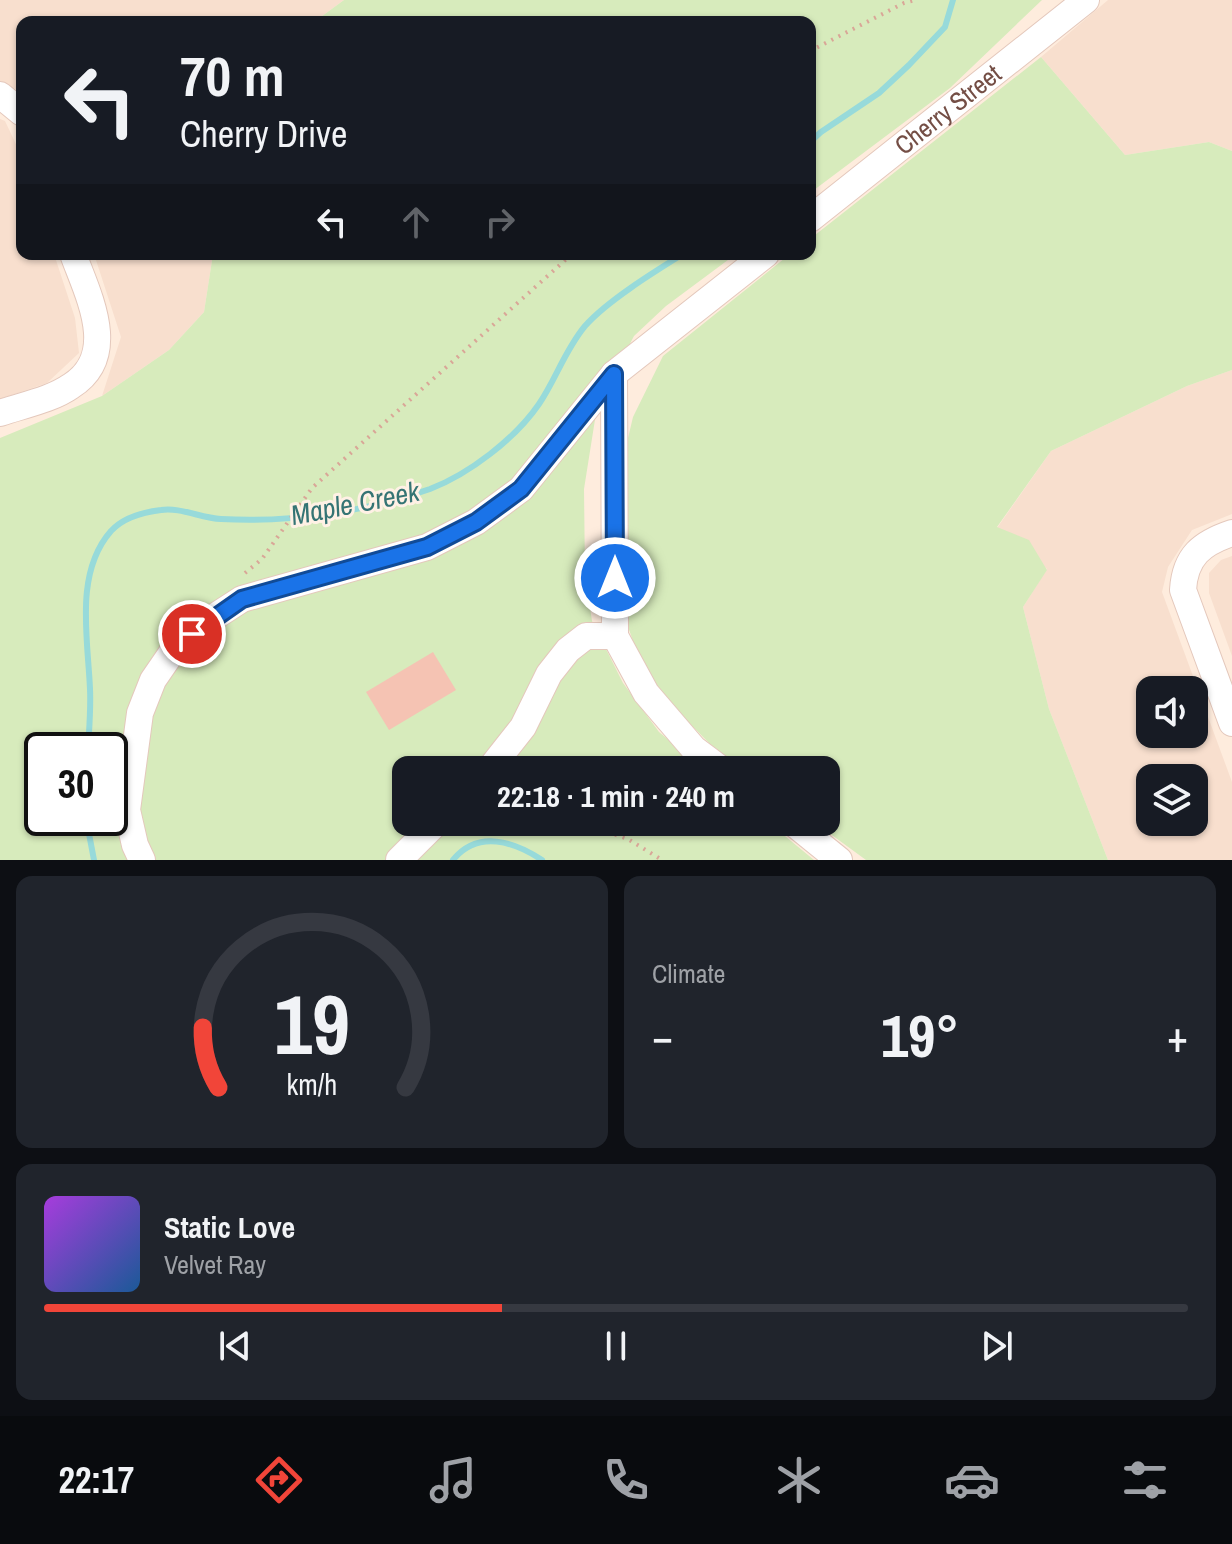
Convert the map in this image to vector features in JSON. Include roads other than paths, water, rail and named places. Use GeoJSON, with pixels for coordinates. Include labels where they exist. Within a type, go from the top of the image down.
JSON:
{"type":"FeatureCollection","features":[{"type":"Feature","properties":{"kind":"street","name":"Cherry Street"},"geometry":{"type":"LineString","coordinates":[[816,214],[1070,5]]}},
{"type":"Feature","properties":{"kind":"street"},"geometry":{"type":"LineString","coordinates":[[0,95],[16,108]]}},
{"type":"Feature","properties":{"kind":"street"},"geometry":{"type":"LineString","coordinates":[[0,413],[73,386],[86,373],[96,352],[99,334],[75,260]]}},
{"type":"Feature","properties":{"kind":"street"},"geometry":{"type":"LineString","coordinates":[[142,860],[127,810],[140,713],[153,680],[175,648],[242,599],[427,547],[476,522],[521,489],[614,374],[758,260]]}},
{"type":"Feature","properties":{"kind":"street"},"geometry":{"type":"LineString","coordinates":[[614,374],[615,636],[646,693],[703,756]]}},
{"type":"Feature","properties":{"kind":"street"},"geometry":{"type":"LineString","coordinates":[[1232,533],[1210,540],[1199,548],[1190,559],[1183,590],[1232,723]]}},
{"type":"Feature","properties":{"kind":"street"},"geometry":{"type":"LineString","coordinates":[[500,756],[523,727],[549,674],[568,650],[586,636],[615,636]]}},
{"type":"Feature","properties":{"kind":"street"},"geometry":{"type":"LineString","coordinates":[[399,860],[423,836]]}},
{"type":"Feature","properties":{"kind":"street"},"geometry":{"type":"LineString","coordinates":[[809,836],[839,860]]}},
{"type":"Feature","properties":{"kind":"waterway","name":"Maple Creek"},"geometry":{"type":"LineString","coordinates":[[816,137],[879,93],[909,65],[945,27],[953,0]]}},
{"type":"Feature","properties":{"kind":"waterway","name":"Maple Creek"},"geometry":{"type":"LineString","coordinates":[[89,732],[88,586],[99,548],[116,526],[141,514],[168,509],[213,518],[247,520],[327,514],[405,497],[445,482],[490,454],[529,417],[578,335],[594,316],[631,287],[674,260]]}},
{"type":"Feature","properties":{"kind":"waterway","name":"Maple Creek"},"geometry":{"type":"LineString","coordinates":[[89,836],[94,860]]}},
{"type":"Feature","properties":{"kind":"waterway","name":"Maple Creek"},"geometry":{"type":"LineString","coordinates":[[453,860],[463,850],[485,842],[509,844],[542,860]]}}]}
